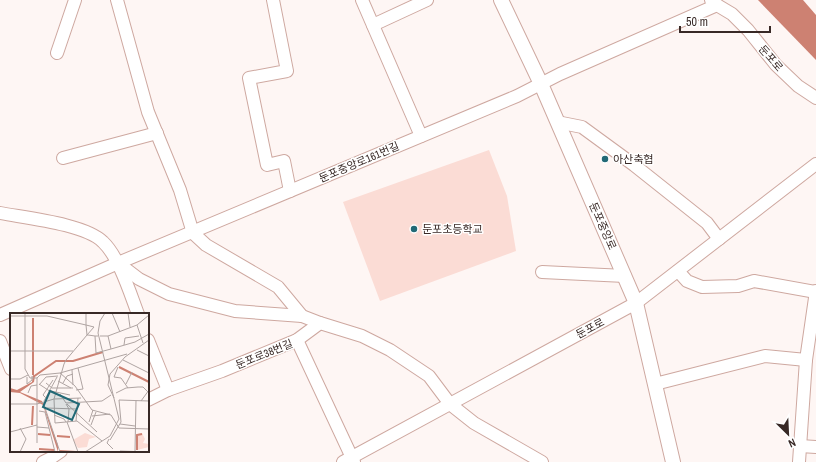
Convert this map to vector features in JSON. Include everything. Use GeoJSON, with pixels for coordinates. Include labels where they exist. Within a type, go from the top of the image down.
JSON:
{"type":"FeatureCollection","features":[{"type":"Feature","properties":{"kind":"street"},"geometry":{"type":"LineString","coordinates":[[57,53],[75,0]]}},
{"type":"Feature","properties":{"kind":"street"},"geometry":{"type":"LineString","coordinates":[[117,0],[148,112],[180,190],[193,232],[206,245],[278,287],[302,316]]}},
{"type":"Feature","properties":{"kind":"street"},"geometry":{"type":"LineString","coordinates":[[273,0],[287,71],[249,78],[267,164],[284,161],[290,191]]}},
{"type":"Feature","properties":{"kind":"street"},"geometry":{"type":"LineString","coordinates":[[362,0],[420,136]]}},
{"type":"Feature","properties":{"kind":"street"},"geometry":{"type":"LineString","coordinates":[[373,25],[427,0]]}},
{"type":"Feature","properties":{"kind":"street","name":"둔포중앙로"},"geometry":{"type":"LineString","coordinates":[[501,0],[541,84],[636,303],[673,462]]}},
{"type":"Feature","properties":{"kind":"street","name":"둔포중앙로161번길"},"geometry":{"type":"LineString","coordinates":[[0,315],[118,263],[517,96],[560,74],[714,3]]}},
{"type":"Feature","properties":{"kind":"street","name":"둔포로"},"geometry":{"type":"LineString","coordinates":[[714,3],[732,14],[748,30],[776,65],[798,86],[816,98]]}},
{"type":"Feature","properties":{"kind":"street"},"geometry":{"type":"LineString","coordinates":[[557,122],[582,127],[634,165],[707,223],[719,239]]}},
{"type":"Feature","properties":{"kind":"street"},"geometry":{"type":"LineString","coordinates":[[63,158],[157,133]]}},
{"type":"Feature","properties":{"kind":"street","name":"둔포로"},"geometry":{"type":"LineString","coordinates":[[350,460],[636,303],[816,164]]}},
{"type":"Feature","properties":{"kind":"street"},"geometry":{"type":"LineString","coordinates":[[0,213],[68,226],[91,234],[103,242],[118,263],[138,313]]}},
{"type":"Feature","properties":{"kind":"street"},"geometry":{"type":"LineString","coordinates":[[118,263],[139,279],[169,294],[235,311],[302,316],[362,336],[390,350],[429,376],[450,404],[474,423],[542,462]]}},
{"type":"Feature","properties":{"kind":"street"},"geometry":{"type":"LineString","coordinates":[[678,271],[687,281],[702,287],[738,286],[754,281],[816,291],[806,360],[800,462]]}},
{"type":"Feature","properties":{"kind":"street"},"geometry":{"type":"LineString","coordinates":[[542,272],[624,276]]}},
{"type":"Feature","properties":{"kind":"street","name":"둔포로38번길"},"geometry":{"type":"LineString","coordinates":[[149,400],[168,390],[222,371],[297,340],[320,323]]}},
{"type":"Feature","properties":{"kind":"street"},"geometry":{"type":"LineString","coordinates":[[0,340],[10,365]]}},
{"type":"Feature","properties":{"kind":"street"},"geometry":{"type":"LineString","coordinates":[[297,340],[350,460]]}},
{"type":"Feature","properties":{"kind":"street"},"geometry":{"type":"LineString","coordinates":[[149,342],[168,390]]}},
{"type":"Feature","properties":{"kind":"street"},"geometry":{"type":"LineString","coordinates":[[655,384],[765,356],[806,360]]}},
{"type":"Feature","properties":{"kind":"street"},"geometry":{"type":"LineString","coordinates":[[800,446],[816,447]]}},
{"type":"Feature","properties":{"kind":"street"},"geometry":{"type":"LineString","coordinates":[[45,459],[59,452]]}},
{"type":"Feature","properties":{"kind":"shaded area"},"geometry":{"type":"Polygon","coordinates":[[[758,0],[803,0],[816,15],[816,60],[758,0]]]}},
{"type":"Feature","properties":{"kind":"shaded area"},"geometry":{"type":"Polygon","coordinates":[[[489,150],[507,196],[516,251],[380,301],[343,202],[489,150]]]}},
{"type":"Feature","properties":{"kind":"place","name":"아산축협"},"geometry":{"type":"Point","coordinates":[605,159]}},
{"type":"Feature","properties":{"kind":"place","name":"둔포초등학교"},"geometry":{"type":"Point","coordinates":[414,229]}}]}
